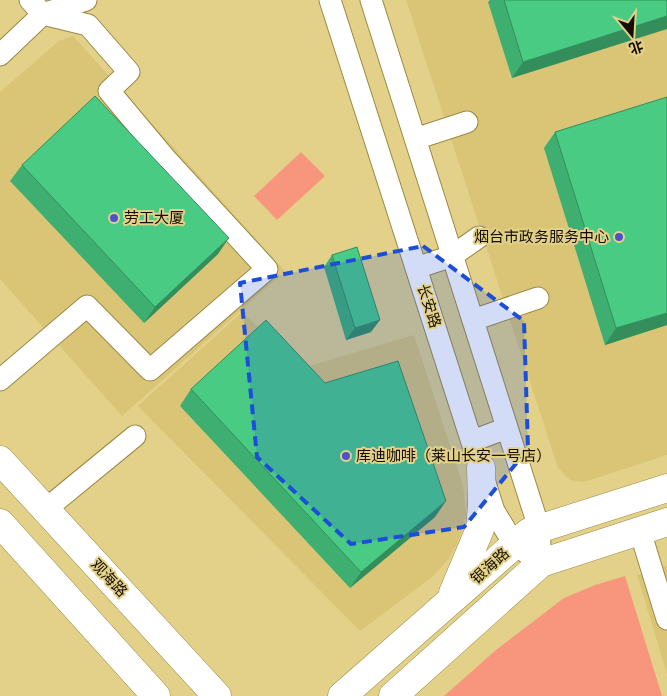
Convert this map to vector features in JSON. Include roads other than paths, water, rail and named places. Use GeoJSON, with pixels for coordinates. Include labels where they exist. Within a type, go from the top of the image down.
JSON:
{"type":"FeatureCollection","features":[{"type":"Feature","properties":{"kind":"main road","name":"观海路"},"geometry":{"type":"LineString","coordinates":[[0,460],[217,696]]}},
{"type":"Feature","properties":{"kind":"main road"},"geometry":{"type":"LineString","coordinates":[[450,601],[480,530],[482,505],[480,468]]}},
{"type":"Feature","properties":{"kind":"main road","name":"银海路"},"geometry":{"type":"LineString","coordinates":[[342,696],[529,532],[667,488]]}},
{"type":"Feature","properties":{"kind":"main road"},"geometry":{"type":"LineString","coordinates":[[393,696],[541,563],[667,522]]}},
{"type":"Feature","properties":{"kind":"main road"},"geometry":{"type":"LineString","coordinates":[[0,523],[156,696]]}},
{"type":"Feature","properties":{"kind":"street"},"geometry":{"type":"LineString","coordinates":[[0,55],[37,7],[86,0]]}},
{"type":"Feature","properties":{"kind":"street","name":"长安路"},"geometry":{"type":"LineString","coordinates":[[330,0],[494,511],[514,544],[541,563]]}},
{"type":"Feature","properties":{"kind":"street"},"geometry":{"type":"LineString","coordinates":[[371,0],[539,528],[541,563]]}},
{"type":"Feature","properties":{"kind":"street"},"geometry":{"type":"LineString","coordinates":[[0,380],[87,306],[150,370],[267,269],[165,158],[109,92],[129,72],[88,25],[37,7]]}},
{"type":"Feature","properties":{"kind":"street"},"geometry":{"type":"LineString","coordinates":[[415,139],[467,122]]}},
{"type":"Feature","properties":{"kind":"street"},"geometry":{"type":"LineString","coordinates":[[416,268],[452,256],[479,237]]}},
{"type":"Feature","properties":{"kind":"street"},"geometry":{"type":"LineString","coordinates":[[473,320],[538,298]]}},
{"type":"Feature","properties":{"kind":"street"},"geometry":{"type":"LineString","coordinates":[[472,440],[507,428]]}},
{"type":"Feature","properties":{"kind":"street"},"geometry":{"type":"LineString","coordinates":[[46,509],[135,436]]}},
{"type":"Feature","properties":{"kind":"street"},"geometry":{"type":"LineString","coordinates":[[640,531],[667,619]]}},
{"type":"Feature","properties":{"kind":"place","name":"劳工大厦"},"geometry":{"type":"Point","coordinates":[114,218]}},
{"type":"Feature","properties":{"kind":"place","name":"烟台市政务服务中心"},"geometry":{"type":"Point","coordinates":[619,237]}},
{"type":"Feature","properties":{"kind":"place","name":"库迪咖啡（莱山长安一号店）"},"geometry":{"type":"Point","coordinates":[346,456]}}]}
